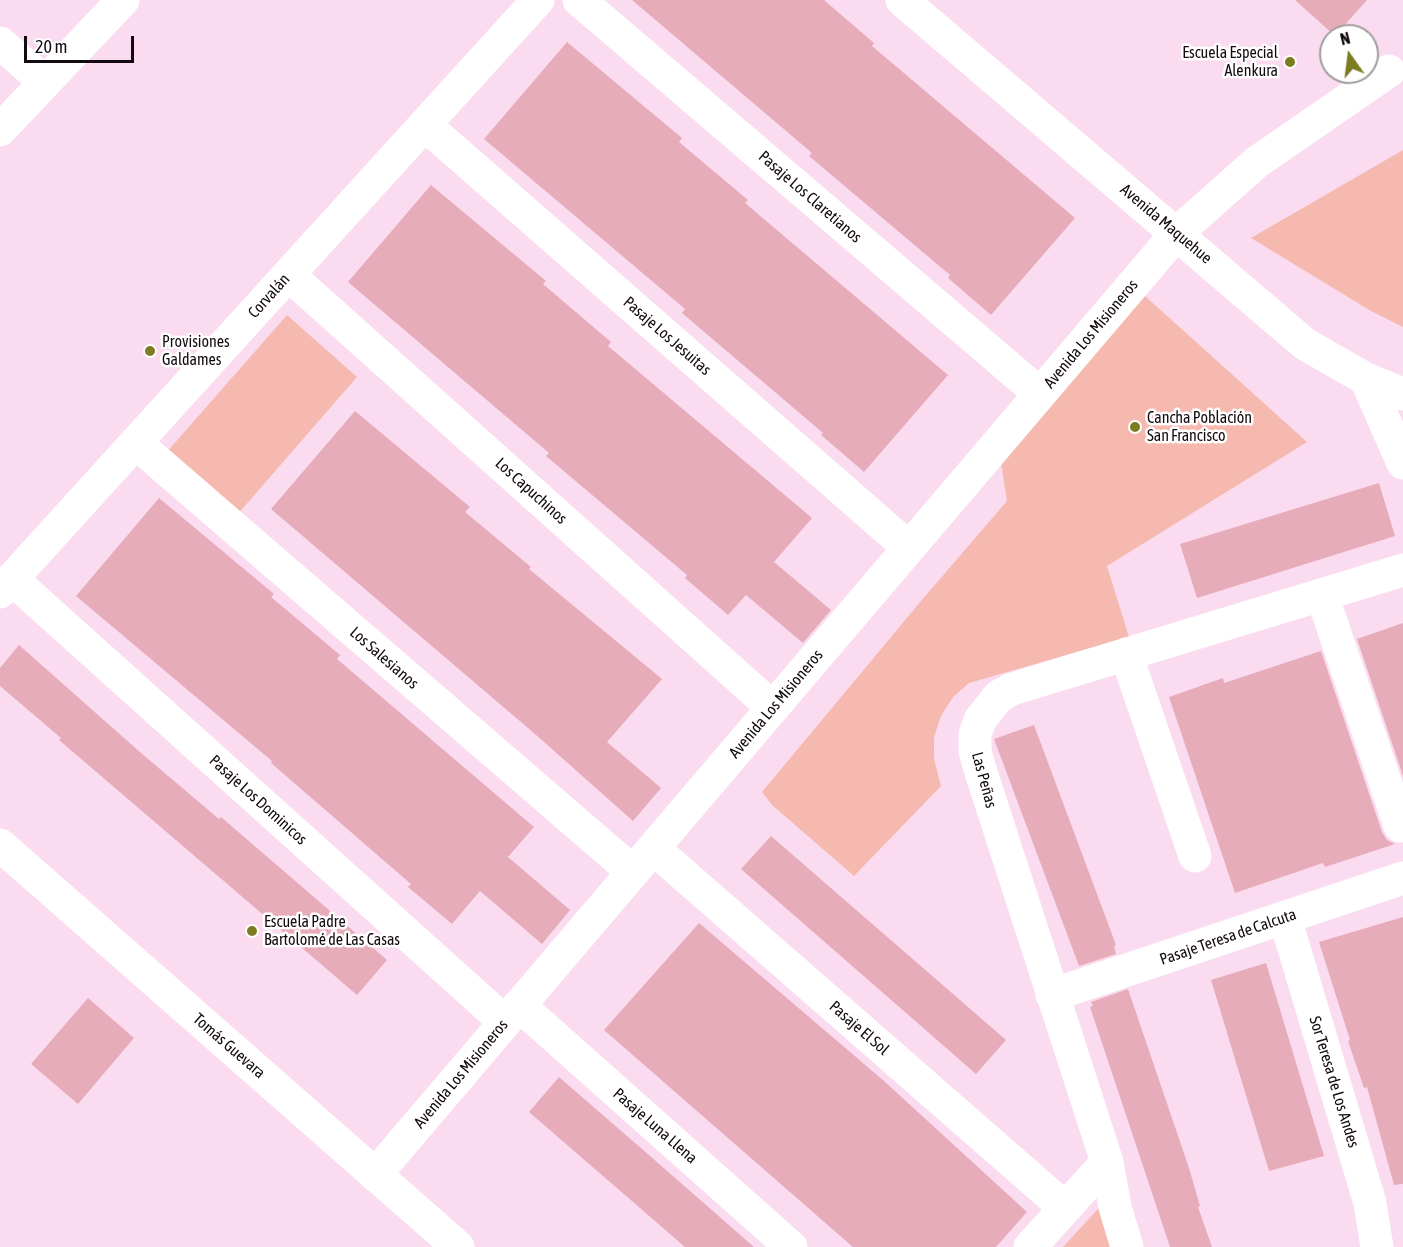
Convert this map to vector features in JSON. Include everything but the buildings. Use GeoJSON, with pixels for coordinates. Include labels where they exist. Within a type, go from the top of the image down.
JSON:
{"type":"FeatureCollection","features":[{"type":"Feature","properties":{"kind":"street"},"geometry":{"type":"LineString","coordinates":[[0,130],[123,0]]}},
{"type":"Feature","properties":{"kind":"street","name":"Corvalán"},"geometry":{"type":"LineString","coordinates":[[6,585],[538,0]]}},
{"type":"Feature","properties":{"kind":"street","name":"Pasaje Los Claretianos"},"geometry":{"type":"LineString","coordinates":[[579,0],[1040,394]]}},
{"type":"Feature","properties":{"kind":"street","name":"Avenida Maquehue"},"geometry":{"type":"LineString","coordinates":[[902,0],[1305,344],[1366,379],[1403,394]]}},
{"type":"Feature","properties":{"kind":"street"},"geometry":{"type":"LineString","coordinates":[[0,43],[45,82]]}},
{"type":"Feature","properties":{"kind":"street","name":"Avenida Los Misioneros"},"geometry":{"type":"LineString","coordinates":[[375,1175],[1177,233],[1257,162],[1389,71]]}},
{"type":"Feature","properties":{"kind":"street","name":"Pasaje Los Jesuitas"},"geometry":{"type":"LineString","coordinates":[[425,124],[909,548]]}},
{"type":"Feature","properties":{"kind":"street","name":"Los Capuchinos"},"geometry":{"type":"LineString","coordinates":[[289,275],[772,708]]}},
{"type":"Feature","properties":{"kind":"street"},"geometry":{"type":"LineString","coordinates":[[1366,379],[1403,463]]}},
{"type":"Feature","properties":{"kind":"street","name":"Los Salesianos"},"geometry":{"type":"LineString","coordinates":[[136,443],[643,860]]}},
{"type":"Feature","properties":{"kind":"street","name":"Las Peñas"},"geometry":{"type":"LineString","coordinates":[[1127,1247],[1114,1207],[1107,1162],[979,766],[975,751],[975,735],[987,707],[999,696],[1012,689],[1403,570]]}},
{"type":"Feature","properties":{"kind":"street","name":"Pasaje Los Dominicos"},"geometry":{"type":"LineString","coordinates":[[6,585],[512,1014]]}},
{"type":"Feature","properties":{"kind":"street"},"geometry":{"type":"LineString","coordinates":[[1322,595],[1400,826]]}},
{"type":"Feature","properties":{"kind":"street"},"geometry":{"type":"LineString","coordinates":[[1126,654],[1195,856]]}},
{"type":"Feature","properties":{"kind":"street","name":"Tomás Guevara"},"geometry":{"type":"LineString","coordinates":[[0,845],[458,1247]]}},
{"type":"Feature","properties":{"kind":"street","name":"Pasaje El Sol"},"geometry":{"type":"LineString","coordinates":[[643,860],[1065,1208]]}},
{"type":"Feature","properties":{"kind":"street","name":"Pasaje Teresa de Calcuta"},"geometry":{"type":"LineString","coordinates":[[1052,995],[1403,878]]}},
{"type":"Feature","properties":{"kind":"street","name":"Sor Teresa de Los Andes"},"geometry":{"type":"LineString","coordinates":[[1285,918],[1370,1203],[1377,1247]]}},
{"type":"Feature","properties":{"kind":"street","name":"Pasaje Luna Llena"},"geometry":{"type":"LineString","coordinates":[[512,1014],[791,1247]]}},
{"type":"Feature","properties":{"kind":"street"},"geometry":{"type":"LineString","coordinates":[[1030,1247],[1107,1162]]}},
{"type":"Feature","properties":{"kind":"shaded area"},"geometry":{"type":"Polygon","coordinates":[[[1403,150],[1403,327],[1371,311],[1251,238],[1403,150]]]}},
{"type":"Feature","properties":{"kind":"shaded area"},"geometry":{"type":"Polygon","coordinates":[[[1145,296],[1307,442],[1107,566],[1129,637],[969,683],[953,697],[941,716],[934,737],[934,759],[941,786],[854,876],[772,805],[762,792],[1007,501],[1000,457],[1145,296]]]}},
{"type":"Feature","properties":{"kind":"shaded area"},"geometry":{"type":"Polygon","coordinates":[[[287,315],[357,377],[237,515],[166,453],[287,315]]]}},
{"type":"Feature","properties":{"kind":"shaded area"},"geometry":{"type":"Polygon","coordinates":[[[1099,1208],[1111,1247],[1063,1247],[1099,1208]]]}},
{"type":"Feature","properties":{"kind":"place","name":"Escuela Especial Alenkura"},"geometry":{"type":"Point","coordinates":[1290,62]}},
{"type":"Feature","properties":{"kind":"place","name":"Provisiones Galdames"},"geometry":{"type":"Point","coordinates":[150,351]}},
{"type":"Feature","properties":{"kind":"place","name":"Cancha Población San Francisco"},"geometry":{"type":"Point","coordinates":[1135,427]}},
{"type":"Feature","properties":{"kind":"place","name":"Escuela Padre Bartolomé de Las Casas"},"geometry":{"type":"Point","coordinates":[252,931]}}]}
